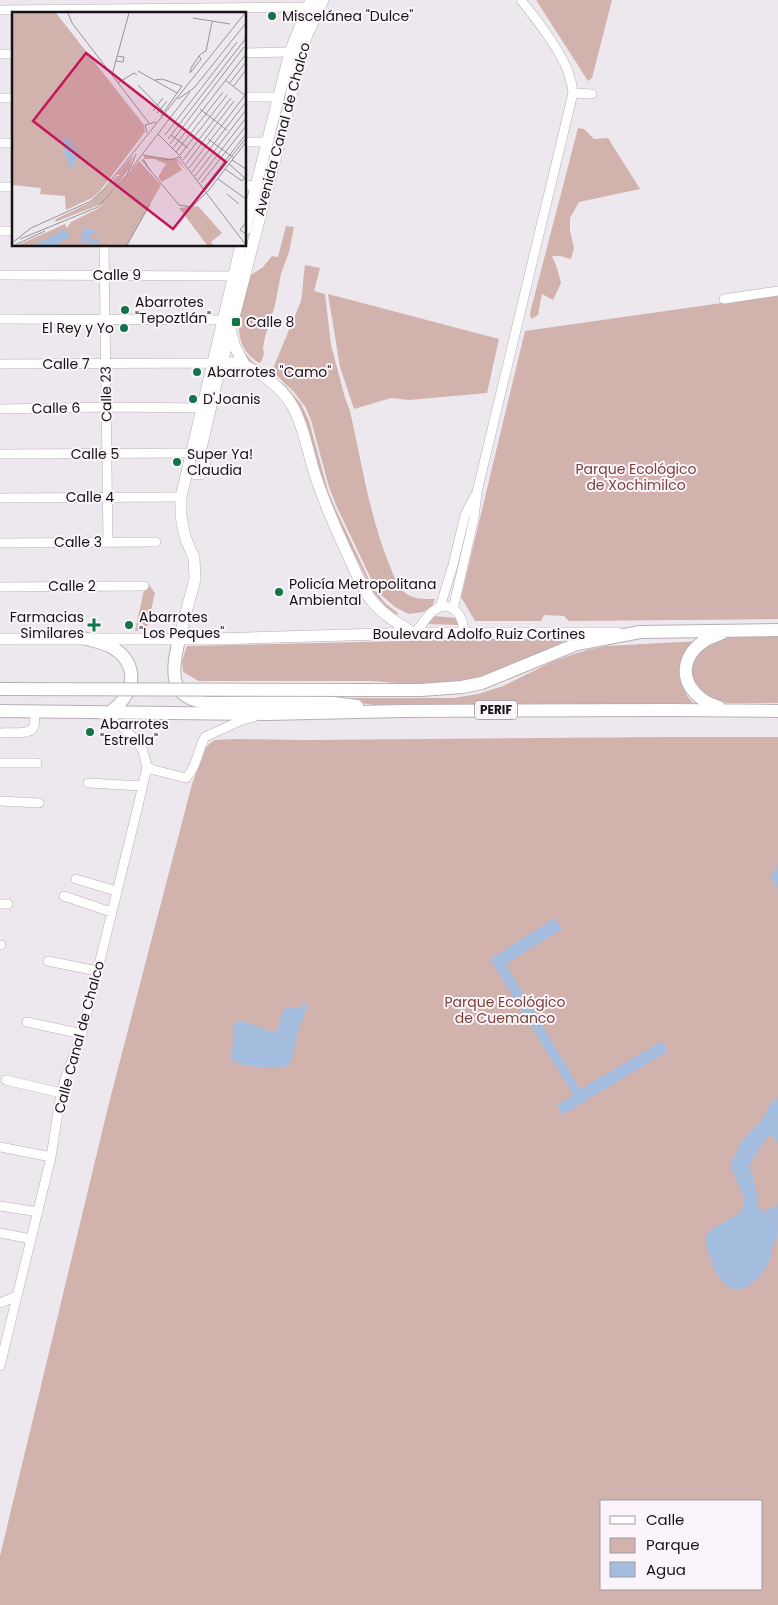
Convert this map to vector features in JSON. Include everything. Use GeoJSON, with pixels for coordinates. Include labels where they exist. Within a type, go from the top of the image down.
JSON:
{"type":"FeatureCollection","features":[{"type":"Feature","properties":{"kind":"highway"},"geometry":{"type":"LineString","coordinates":[[726,710],[703,701],[687,683],[685,674],[686,664],[694,649],[705,640],[728,630]]}},
{"type":"Feature","properties":{"kind":"highway","name":"Boulevard Adolfo Ruiz Cortines"},"geometry":{"type":"LineString","coordinates":[[640,632],[778,630]]}},
{"type":"Feature","properties":{"kind":"highway","name":"PERIF"},"geometry":{"type":"LineString","coordinates":[[0,689],[421,690],[462,687],[504,674],[577,644],[640,632]]}},
{"type":"Feature","properties":{"kind":"highway"},"geometry":{"type":"LineString","coordinates":[[84,638],[112,647],[122,654],[132,672],[132,682],[124,699],[105,712]]}},
{"type":"Feature","properties":{"kind":"highway"},"geometry":{"type":"LineString","coordinates":[[179,639],[173,665],[174,676],[178,687],[187,697],[195,702],[317,701],[402,711]]}},
{"type":"Feature","properties":{"kind":"highway","name":"PERIF"},"geometry":{"type":"LineString","coordinates":[[0,711],[267,714],[402,711],[778,711]]}},
{"type":"Feature","properties":{"kind":"main road","name":"Avenida Canal de Chalco"},"geometry":{"type":"LineString","coordinates":[[179,639],[195,579],[194,558],[185,537],[181,516],[181,497],[187,469],[202,408],[231,333],[300,54],[323,0]]}},
{"type":"Feature","properties":{"kind":"main road","name":"Avenida Canal de Chalco"},"geometry":{"type":"LineString","coordinates":[[246,226],[290,52],[309,3]]}},
{"type":"Feature","properties":{"kind":"main road","name":"Avenida Canal de Chalco"},"geometry":{"type":"LineString","coordinates":[[218,364],[224,320],[242,246]]}},
{"type":"Feature","properties":{"kind":"main road"},"geometry":{"type":"LineString","coordinates":[[231,333],[235,347],[248,367]]}},
{"type":"Feature","properties":{"kind":"main road"},"geometry":{"type":"LineString","coordinates":[[218,364],[236,363],[248,367],[274,384],[285,396],[298,416],[322,495],[364,589],[383,612],[414,633]]}},
{"type":"Feature","properties":{"kind":"main road","name":"Boulevard Adolfo Ruiz Cortines"},"geometry":{"type":"LineString","coordinates":[[179,639],[464,632],[557,634],[640,632]]}},
{"type":"Feature","properties":{"kind":"main road","name":"PERIF"},"geometry":{"type":"LineString","coordinates":[[0,639],[179,639]]}},
{"type":"Feature","properties":{"kind":"street"},"geometry":{"type":"LineString","coordinates":[[414,633],[428,616],[440,607],[458,566],[474,518],[477,492],[573,93],[570,76],[562,60],[539,22],[521,0]]}},
{"type":"Feature","properties":{"kind":"street"},"geometry":{"type":"LineString","coordinates":[[0,10],[309,3]]}},
{"type":"Feature","properties":{"kind":"street"},"geometry":{"type":"LineString","coordinates":[[246,53],[290,52]]}},
{"type":"Feature","properties":{"kind":"street"},"geometry":{"type":"LineString","coordinates":[[573,93],[592,94]]}},
{"type":"Feature","properties":{"kind":"street"},"geometry":{"type":"LineString","coordinates":[[246,98],[279,97]]}},
{"type":"Feature","properties":{"kind":"street"},"geometry":{"type":"LineString","coordinates":[[246,142],[268,142]]}},
{"type":"Feature","properties":{"kind":"street"},"geometry":{"type":"LineString","coordinates":[[246,186],[257,186]]}},
{"type":"Feature","properties":{"kind":"street","name":"Calle 23"},"geometry":{"type":"LineString","coordinates":[[104,246],[108,542]]}},
{"type":"Feature","properties":{"kind":"street","name":"Calle 9"},"geometry":{"type":"LineString","coordinates":[[0,275],[234,276]]}},
{"type":"Feature","properties":{"kind":"street"},"geometry":{"type":"LineString","coordinates":[[724,300],[778,292]]}},
{"type":"Feature","properties":{"kind":"street"},"geometry":{"type":"LineString","coordinates":[[0,319],[224,320]]}},
{"type":"Feature","properties":{"kind":"street","name":"Calle 7"},"geometry":{"type":"LineString","coordinates":[[0,364],[218,364]]}},
{"type":"Feature","properties":{"kind":"street","name":"Avenida Canal de Chalco"},"geometry":{"type":"LineString","coordinates":[[187,469],[192,474],[198,475],[203,473],[206,468],[206,462],[201,453],[218,364]]}},
{"type":"Feature","properties":{"kind":"street","name":"Calle 6"},"geometry":{"type":"LineString","coordinates":[[0,409],[202,408]]}},
{"type":"Feature","properties":{"kind":"street","name":"Calle 5"},"geometry":{"type":"LineString","coordinates":[[0,454],[191,453]]}},
{"type":"Feature","properties":{"kind":"street","name":"Calle 4"},"geometry":{"type":"LineString","coordinates":[[0,498],[181,497]]}},
{"type":"Feature","properties":{"kind":"street","name":"Calle 3"},"geometry":{"type":"LineString","coordinates":[[0,543],[156,542]]}},
{"type":"Feature","properties":{"kind":"street"},"geometry":{"type":"LineString","coordinates":[[453,609],[458,566]]}},
{"type":"Feature","properties":{"kind":"street","name":"Calle 2"},"geometry":{"type":"LineString","coordinates":[[0,587],[144,586]]}},
{"type":"Feature","properties":{"kind":"street"},"geometry":{"type":"LineString","coordinates":[[440,607],[453,609],[463,622],[464,632]]}},
{"type":"Feature","properties":{"kind":"street"},"geometry":{"type":"LineString","coordinates":[[0,733],[26,732],[31,730],[34,727],[35,711]]}},
{"type":"Feature","properties":{"kind":"street"},"geometry":{"type":"LineString","coordinates":[[105,712],[137,741],[144,751],[150,769],[186,778],[197,760],[202,741],[208,734],[242,720],[267,714]]}},
{"type":"Feature","properties":{"kind":"street"},"geometry":{"type":"LineString","coordinates":[[0,763],[37,763]]}},
{"type":"Feature","properties":{"kind":"street","name":"Calle Canal de Chalco"},"geometry":{"type":"LineString","coordinates":[[0,1364],[51,1157],[61,1093],[82,1034],[116,891],[143,786],[150,769]]}},
{"type":"Feature","properties":{"kind":"street"},"geometry":{"type":"LineString","coordinates":[[88,783],[143,786]]}},
{"type":"Feature","properties":{"kind":"street"},"geometry":{"type":"LineString","coordinates":[[0,801],[39,803]]}},
{"type":"Feature","properties":{"kind":"street"},"geometry":{"type":"LineString","coordinates":[[76,879],[116,891]]}},
{"type":"Feature","properties":{"kind":"street"},"geometry":{"type":"LineString","coordinates":[[64,896],[111,912]]}},
{"type":"Feature","properties":{"kind":"street"},"geometry":{"type":"LineString","coordinates":[[48,961],[97,971]]}},
{"type":"Feature","properties":{"kind":"street"},"geometry":{"type":"LineString","coordinates":[[27,1022],[82,1034]]}},
{"type":"Feature","properties":{"kind":"street"},"geometry":{"type":"LineString","coordinates":[[6,1080],[61,1093]]}},
{"type":"Feature","properties":{"kind":"street"},"geometry":{"type":"LineString","coordinates":[[0,1147],[51,1157]]}},
{"type":"Feature","properties":{"kind":"street"},"geometry":{"type":"LineString","coordinates":[[0,1206],[38,1212]]}},
{"type":"Feature","properties":{"kind":"street"},"geometry":{"type":"LineString","coordinates":[[0,1233],[31,1239]]}},
{"type":"Feature","properties":{"kind":"street"},"geometry":{"type":"LineString","coordinates":[[0,1303],[17,1296]]}},
{"type":"Feature","properties":{"kind":"green space"},"geometry":{"type":"Polygon","coordinates":[[[536,0],[612,0],[592,78],[588,81],[536,0]]]}},
{"type":"Feature","properties":{"kind":"green space"},"geometry":{"type":"Polygon","coordinates":[[[578,128],[584,129],[594,139],[608,138],[640,189],[579,202],[570,218],[570,231],[574,248],[571,259],[552,256],[561,283],[553,300],[542,294],[538,315],[531,319],[530,313],[578,128]]]}},
{"type":"Feature","properties":{"kind":"green space"},"geometry":{"type":"Polygon","coordinates":[[[286,226],[294,227],[289,252],[281,274],[275,305],[265,337],[264,354],[259,363],[242,345],[239,334],[241,310],[251,275],[263,267],[272,256],[278,257],[286,226]]]}},
{"type":"Feature","properties":{"kind":"green space"},"geometry":{"type":"Polygon","coordinates":[[[305,265],[320,268],[314,291],[325,294],[331,345],[350,411],[366,488],[382,546],[398,585],[403,591],[422,599],[435,599],[432,607],[423,612],[409,614],[395,607],[380,594],[374,585],[329,487],[306,408],[294,392],[272,371],[301,301],[305,265]]]}},
{"type":"Feature","properties":{"kind":"green space"},"geometry":{"type":"Polygon","coordinates":[[[328,294],[499,339],[487,393],[409,400],[391,398],[354,409],[340,367],[328,294]]]}},
{"type":"Feature","properties":{"kind":"green space","name":"Parque Ecológico de Xochimilco"},"geometry":{"type":"Polygon","coordinates":[[[778,295],[778,619],[569,621],[564,616],[544,615],[541,621],[475,621],[461,597],[525,331],[778,295]]]}},
{"type":"Feature","properties":{"kind":"green space"},"geometry":{"type":"Polygon","coordinates":[[[243,351],[253,362],[285,385],[301,404],[309,421],[328,491],[336,510],[373,588],[386,604],[398,613],[397,615],[386,607],[373,592],[332,510],[303,415],[295,400],[278,382],[246,358],[243,351]]]}},
{"type":"Feature","properties":{"kind":"green space"},"geometry":{"type":"Polygon","coordinates":[[[146,581],[155,593],[146,631],[135,631],[146,581]]]}},
{"type":"Feature","properties":{"kind":"green space"},"geometry":{"type":"Polygon","coordinates":[[[433,616],[458,618],[459,625],[424,624],[433,616]]]}},
{"type":"Feature","properties":{"kind":"green space"},"geometry":{"type":"Polygon","coordinates":[[[732,635],[778,636],[778,703],[727,703],[708,698],[693,682],[689,666],[694,653],[732,635]]]}},
{"type":"Feature","properties":{"kind":"green space"},"geometry":{"type":"Polygon","coordinates":[[[572,637],[519,664],[468,682],[425,685],[370,681],[199,681],[183,672],[182,661],[187,646],[572,637]]]}},
{"type":"Feature","properties":{"kind":"green space"},"geometry":{"type":"Polygon","coordinates":[[[700,641],[681,679],[687,696],[695,705],[379,706],[333,698],[453,698],[478,694],[503,686],[552,662],[591,649],[606,646],[700,641]]]}},
{"type":"Feature","properties":{"kind":"green space","name":"Parque Ecológico de Cuemanco"},"geometry":{"type":"Polygon","coordinates":[[[778,737],[778,1605],[0,1605],[0,1556],[109,1103],[192,784],[206,747],[214,740],[778,737]]]}},
{"type":"Feature","properties":{"kind":"water"},"geometry":{"type":"Polygon","coordinates":[[[778,863],[778,890],[771,878],[778,863]]]}},
{"type":"Feature","properties":{"kind":"water"},"geometry":{"type":"Polygon","coordinates":[[[555,918],[562,929],[506,964],[580,1089],[662,1041],[668,1051],[562,1115],[557,1105],[573,1095],[490,959],[555,918]]]}},
{"type":"Feature","properties":{"kind":"water"},"geometry":{"type":"Polygon","coordinates":[[[304,1004],[307,1006],[307,1009],[299,1028],[291,1062],[288,1066],[259,1067],[243,1065],[232,1060],[231,1052],[236,1021],[245,1022],[274,1032],[286,1008],[297,1008],[304,1004]]]}},
{"type":"Feature","properties":{"kind":"water"},"geometry":{"type":"Polygon","coordinates":[[[778,1099],[778,1144],[770,1135],[768,1136],[749,1165],[755,1184],[759,1209],[764,1212],[778,1204],[777,1238],[773,1244],[769,1263],[759,1277],[748,1286],[739,1289],[731,1288],[719,1277],[714,1268],[710,1259],[706,1236],[715,1227],[741,1210],[744,1200],[731,1168],[732,1161],[742,1140],[763,1118],[771,1102],[778,1099]]]}},
{"type":"Feature","properties":{"kind":"place","name":"Miscelánea \"Dulce\""},"geometry":{"type":"Point","coordinates":[272,16]}},
{"type":"Feature","properties":{"kind":"place","name":"Abarrotes \"Tepoztlán\""},"geometry":{"type":"Point","coordinates":[125,310]}},
{"type":"Feature","properties":{"kind":"place","name":"Calle 8"},"geometry":{"type":"Point","coordinates":[236,322]}},
{"type":"Feature","properties":{"kind":"place","name":"El Rey y Yo"},"geometry":{"type":"Point","coordinates":[124,328]}},
{"type":"Feature","properties":{"kind":"place","name":"Abarrotes \"Camo\""},"geometry":{"type":"Point","coordinates":[197,372]}},
{"type":"Feature","properties":{"kind":"place","name":"D'Joanis"},"geometry":{"type":"Point","coordinates":[193,399]}},
{"type":"Feature","properties":{"kind":"place","name":"Super Ya! Claudia"},"geometry":{"type":"Point","coordinates":[177,462]}},
{"type":"Feature","properties":{"kind":"place","name":"Policía Metropolitana Ambiental"},"geometry":{"type":"Point","coordinates":[279,592]}},
{"type":"Feature","properties":{"kind":"place","name":"Farmacias Similares"},"geometry":{"type":"Point","coordinates":[94,625]}},
{"type":"Feature","properties":{"kind":"place","name":"Abarrotes \"Los Peques\""},"geometry":{"type":"Point","coordinates":[129,625]}},
{"type":"Feature","properties":{"kind":"place","name":"Abarrotes \"Estrella\""},"geometry":{"type":"Point","coordinates":[90,732]}}]}
